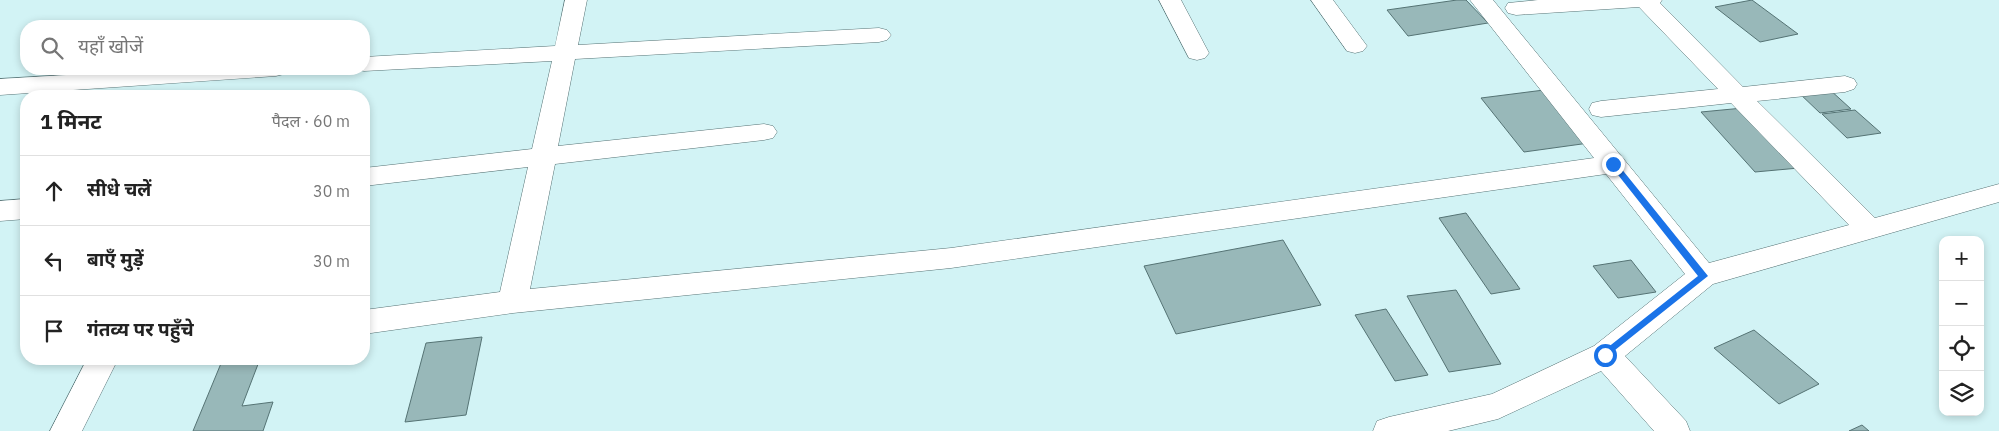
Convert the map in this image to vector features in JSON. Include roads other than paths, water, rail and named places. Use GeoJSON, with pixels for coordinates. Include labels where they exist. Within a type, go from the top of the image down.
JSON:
{"type":"FeatureCollection","features":[{"type":"Feature","properties":{"kind":"street"},"geometry":{"type":"LineString","coordinates":[[513,302],[576,0]]}},
{"type":"Feature","properties":{"kind":"street"},"geometry":{"type":"LineString","coordinates":[[1170,0],[1197,53]]}},
{"type":"Feature","properties":{"kind":"street"},"geometry":{"type":"LineString","coordinates":[[1322,0],[1355,46]]}},
{"type":"Feature","properties":{"kind":"street"},"geometry":{"type":"LineString","coordinates":[[1481,0],[1704,276]]}},
{"type":"Feature","properties":{"kind":"street"},"geometry":{"type":"LineString","coordinates":[[1516,8],[1651,0]]}},
{"type":"Feature","properties":{"kind":"street"},"geometry":{"type":"LineString","coordinates":[[1645,1],[1869,229]]}},
{"type":"Feature","properties":{"kind":"street"},"geometry":{"type":"LineString","coordinates":[[370,64],[879,35]]}},
{"type":"Feature","properties":{"kind":"street"},"geometry":{"type":"LineString","coordinates":[[0,87],[184,75]]}},
{"type":"Feature","properties":{"kind":"street"},"geometry":{"type":"LineString","coordinates":[[1601,109],[1845,84]]}},
{"type":"Feature","properties":{"kind":"street"},"geometry":{"type":"LineString","coordinates":[[370,175],[764,132]]}},
{"type":"Feature","properties":{"kind":"street"},"geometry":{"type":"LineString","coordinates":[[370,321],[513,302],[951,258],[1613,164]]}},
{"type":"Feature","properties":{"kind":"street"},"geometry":{"type":"LineString","coordinates":[[1389,431],[1498,406],[1605,355],[1704,276],[1999,193]]}},
{"type":"Feature","properties":{"kind":"street"},"geometry":{"type":"LineString","coordinates":[[0,211],[20,209]]}},
{"type":"Feature","properties":{"kind":"street"},"geometry":{"type":"LineString","coordinates":[[1605,355],[1674,431]]}},
{"type":"Feature","properties":{"kind":"street"},"geometry":{"type":"LineString","coordinates":[[66,431],[99,365]]}}]}
